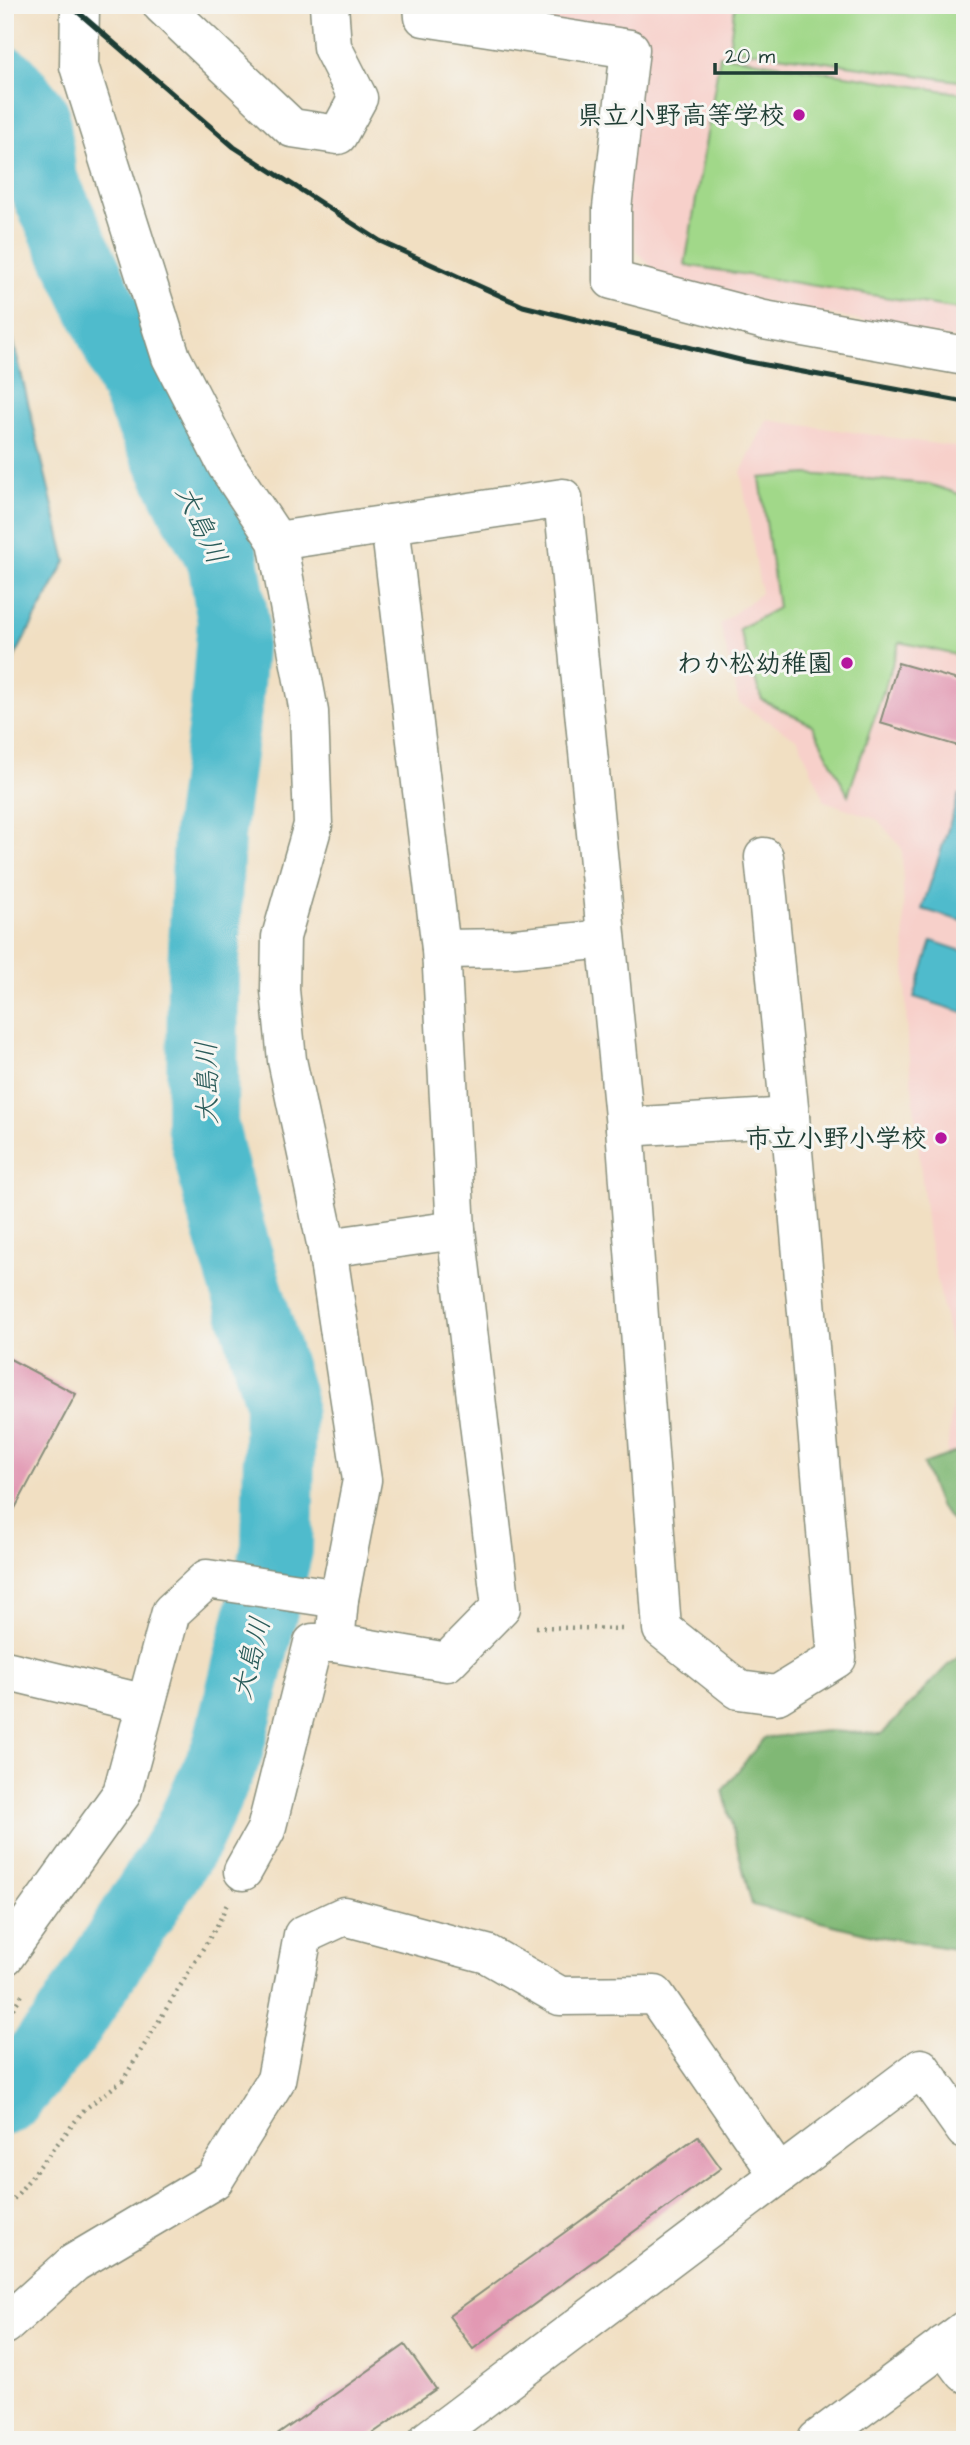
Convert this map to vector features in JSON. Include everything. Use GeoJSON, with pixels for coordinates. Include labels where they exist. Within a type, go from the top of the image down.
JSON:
{"type":"FeatureCollection","features":[{"type":"Feature","properties":{"kind":"street"},"geometry":{"type":"LineString","coordinates":[[80,5],[79,66],[171,357],[227,466],[277,541],[309,712],[313,825],[281,937],[280,990],[288,1060],[327,1248],[362,1480],[339,1599],[335,1643]]}},
{"type":"Feature","properties":{"kind":"street"},"geometry":{"type":"LineString","coordinates":[[162,5],[292,128],[338,135],[358,98],[332,47],[329,5]]}},
{"type":"Feature","properties":{"kind":"street"},"geometry":{"type":"LineString","coordinates":[[423,5],[424,17],[630,49],[611,208],[612,280],[764,320],[965,356]]}},
{"type":"Feature","properties":{"kind":"street"},"geometry":{"type":"LineString","coordinates":[[277,541],[563,498],[625,1127],[662,1629],[739,1690],[777,1695],[837,1658],[790,1117],[764,857]]}},
{"type":"Feature","properties":{"kind":"street"},"geometry":{"type":"LineString","coordinates":[[243,1871],[266,1829],[313,1643],[335,1643],[447,1662],[501,1607],[456,1230],[441,949],[390,524]]}},
{"type":"Feature","properties":{"kind":"street"},"geometry":{"type":"LineString","coordinates":[[441,949],[515,948],[606,939]]}},
{"type":"Feature","properties":{"kind":"street"},"geometry":{"type":"LineString","coordinates":[[625,1127],[790,1117]]}},
{"type":"Feature","properties":{"kind":"street"},"geometry":{"type":"LineString","coordinates":[[327,1248],[456,1230]]}},
{"type":"Feature","properties":{"kind":"street"},"geometry":{"type":"LineString","coordinates":[[5,1956],[122,1793],[171,1612],[207,1579],[339,1599]]}},
{"type":"Feature","properties":{"kind":"street"},"geometry":{"type":"LineString","coordinates":[[5,1670],[146,1704]]}},
{"type":"Feature","properties":{"kind":"street"},"geometry":{"type":"LineString","coordinates":[[5,2325],[74,2263],[214,2180],[276,2080],[303,1935],[344,1916],[487,1954],[560,1996],[655,1995],[779,2175]]}},
{"type":"Feature","properties":{"kind":"street"},"geometry":{"type":"LineString","coordinates":[[428,2440],[921,2068],[965,2130]]}},
{"type":"Feature","properties":{"kind":"street"},"geometry":{"type":"LineString","coordinates":[[817,2440],[958,2349]]}},
{"type":"Feature","properties":{"kind":"path"},"geometry":{"type":"LineString","coordinates":[[5,2210],[85,2109],[122,2080],[218,1924],[243,1871]]}},
{"type":"Feature","properties":{"kind":"shaded area","name":"県立小野高等学校"},"geometry":{"type":"Polygon","coordinates":[[[431,5],[965,5],[965,341],[666,282],[637,252],[625,194],[640,37],[431,5]]]}},
{"type":"Feature","properties":{"kind":"shaded area","name":"わか松幼稚園"},"geometry":{"type":"Polygon","coordinates":[[[767,420],[965,448],[965,1460],[946,1460],[956,1369],[928,1237],[907,1040],[902,849],[878,820],[825,801],[798,740],[739,703],[720,624],[761,593],[741,472],[767,420]]]}},
{"type":"Feature","properties":{"kind":"green space"},"geometry":{"type":"Polygon","coordinates":[[[735,5],[965,5],[965,82],[729,48],[735,5]]]}},
{"type":"Feature","properties":{"kind":"green space"},"geometry":{"type":"Polygon","coordinates":[[[720,55],[965,94],[965,310],[685,265],[720,55]]]}},
{"type":"Feature","properties":{"kind":"green space"},"geometry":{"type":"Polygon","coordinates":[[[807,474],[929,484],[965,496],[965,657],[900,642],[848,795],[812,725],[762,700],[739,629],[778,608],[760,478],[807,474]]]}},
{"type":"Feature","properties":{"kind":"green space"},"geometry":{"type":"Polygon","coordinates":[[[965,1449],[965,1534],[940,1508],[923,1464],[965,1449]]]}},
{"type":"Feature","properties":{"kind":"green space"},"geometry":{"type":"Polygon","coordinates":[[[965,1653],[965,1947],[960,1950],[877,1936],[752,1905],[723,1790],[764,1738],[826,1731],[882,1734],[947,1666],[965,1653]]]}},
{"type":"Feature","properties":{"kind":"water"},"geometry":{"type":"Polygon","coordinates":[[[5,306],[66,561],[5,675],[5,306]]]}},
{"type":"Feature","properties":{"kind":"water"},"geometry":{"type":"Polygon","coordinates":[[[959,795],[965,797],[965,922],[922,909],[959,795]]]}},
{"type":"Feature","properties":{"kind":"water"},"geometry":{"type":"Polygon","coordinates":[[[932,941],[965,952],[965,1013],[914,997],[932,941]]]}},
{"type":"Feature","properties":{"kind":"building"},"geometry":{"type":"Polygon","coordinates":[[[898,663],[965,682],[965,748],[880,723],[898,663]]]}},
{"type":"Feature","properties":{"kind":"building"},"geometry":{"type":"Polygon","coordinates":[[[10,1359],[76,1394],[5,1527],[5,1367],[10,1359]]]}},
{"type":"Feature","properties":{"kind":"building"},"geometry":{"type":"Polygon","coordinates":[[[698,2136],[721,2168],[473,2349],[449,2316],[698,2136]]]}},
{"type":"Feature","properties":{"kind":"building"},"geometry":{"type":"Polygon","coordinates":[[[405,2345],[436,2389],[363,2440],[270,2440],[405,2345]]]}},
{"type":"Feature","properties":{"kind":"waterway","name":"大島川"},"geometry":{"type":"LineString","coordinates":[[5,82],[34,117],[41,179],[105,314],[147,412],[191,502],[223,559],[233,621],[226,709],[209,835],[203,974],[202,1124],[222,1206],[280,1401],[277,1549],[227,1751],[187,1837],[63,2031],[5,2099]]}},
{"type":"Feature","properties":{"kind":"railway"},"geometry":{"type":"LineString","coordinates":[[70,5],[234,147],[380,241],[523,306],[744,361],[965,402]]}},
{"type":"Feature","properties":{"kind":"place","name":"県立小野高等学校"},"geometry":{"type":"Point","coordinates":[799,115]}},
{"type":"Feature","properties":{"kind":"place","name":"わか松幼稚園"},"geometry":{"type":"Point","coordinates":[847,663]}},
{"type":"Feature","properties":{"kind":"place","name":"市立小野小学校"},"geometry":{"type":"Point","coordinates":[941,1138]}}]}
